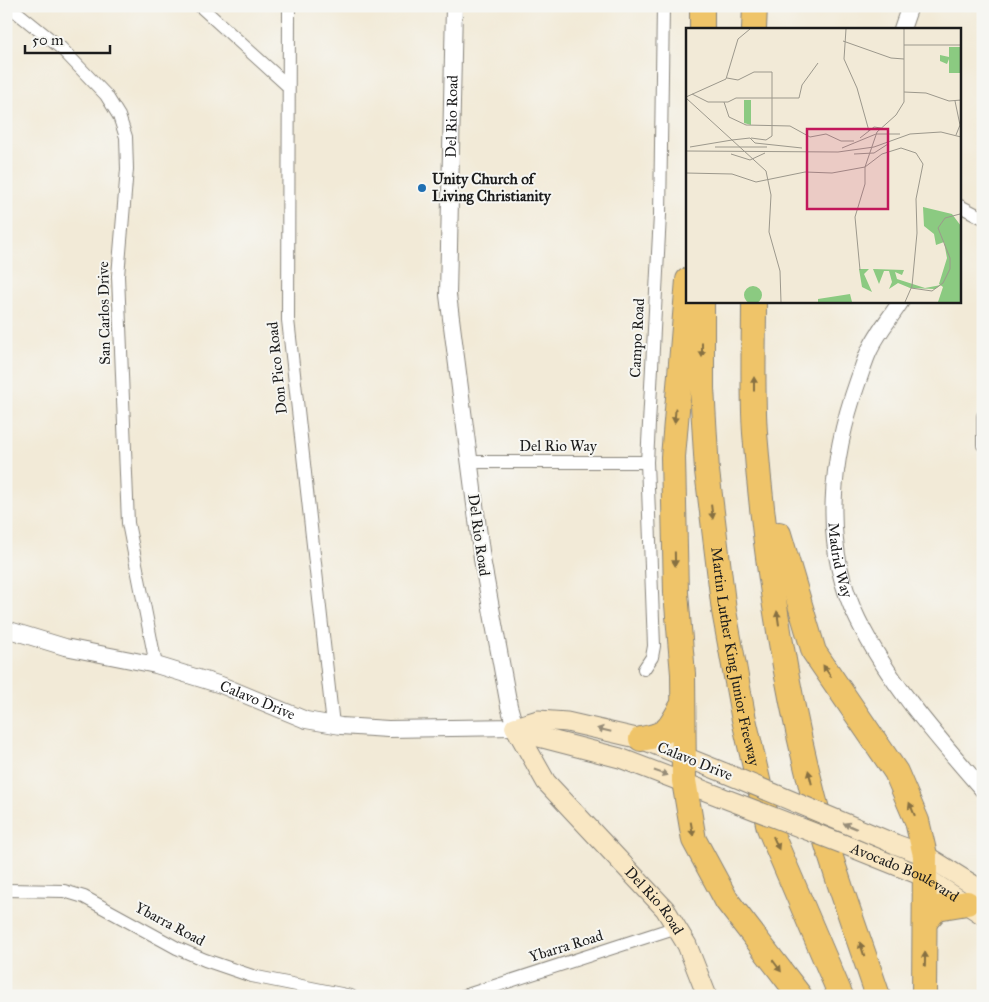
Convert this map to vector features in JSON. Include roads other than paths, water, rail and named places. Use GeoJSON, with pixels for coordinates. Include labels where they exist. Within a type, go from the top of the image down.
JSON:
{"type":"FeatureCollection","features":[{"type":"Feature","properties":{"kind":"highway"},"geometry":{"type":"LineString","coordinates":[[702,6],[702,28]]}},
{"type":"Feature","properties":{"kind":"highway"},"geometry":{"type":"LineString","coordinates":[[754,6],[754,28]]}},
{"type":"Feature","properties":{"kind":"highway"},"geometry":{"type":"LineString","coordinates":[[686,302],[673,457],[676,593],[683,674],[684,781],[694,840],[708,866],[727,901],[800,996]]}},
{"type":"Feature","properties":{"kind":"highway","name":"Martin Luther King Junior Freeway"},"geometry":{"type":"LineString","coordinates":[[702,302],[702,388],[707,471],[724,612],[743,715],[770,828],[842,996]]}},
{"type":"Feature","properties":{"kind":"highway"},"geometry":{"type":"LineString","coordinates":[[754,302],[755,433],[765,532],[779,627],[799,732],[824,834],[878,996]]}},
{"type":"Feature","properties":{"kind":"highway"},"geometry":{"type":"LineString","coordinates":[[755,433],[786,564],[814,652],[896,772],[917,821],[926,866],[924,996]]}},
{"type":"Feature","properties":{"kind":"highway"},"geometry":{"type":"LineString","coordinates":[[641,739],[661,736],[670,726],[683,704]]}},
{"type":"Feature","properties":{"kind":"highway"},"geometry":{"type":"LineString","coordinates":[[925,922],[937,908],[977,903]]}},
{"type":"Feature","properties":{"kind":"main road","name":"Calavo Drive"},"geometry":{"type":"LineString","coordinates":[[515,727],[538,720],[567,722],[641,739],[725,773],[894,853]]}},
{"type":"Feature","properties":{"kind":"main road","name":"Calavo Drive"},"geometry":{"type":"LineString","coordinates":[[515,727],[539,737],[620,758],[795,825]]}},
{"type":"Feature","properties":{"kind":"main road","name":"Del Rio Road"},"geometry":{"type":"LineString","coordinates":[[515,727],[546,782],[656,898],[677,927],[693,958],[706,996]]}},
{"type":"Feature","properties":{"kind":"main road","name":"Avocado Boulevard"},"geometry":{"type":"LineString","coordinates":[[795,825],[894,853],[926,866],[977,903]]}},
{"type":"Feature","properties":{"kind":"street","name":"San Carlos Drive"},"geometry":{"type":"LineString","coordinates":[[8,6],[61,48],[106,95],[119,116],[126,137],[127,169],[120,224],[118,276],[128,523],[156,665]]}},
{"type":"Feature","properties":{"kind":"street"},"geometry":{"type":"LineString","coordinates":[[200,6],[288,86]]}},
{"type":"Feature","properties":{"kind":"street","name":"Don Pico Road"},"geometry":{"type":"LineString","coordinates":[[289,6],[288,320],[333,725]]}},
{"type":"Feature","properties":{"kind":"street","name":"Del Rio Road"},"geometry":{"type":"LineString","coordinates":[[454,6],[448,295],[482,559],[508,706],[515,727]]}},
{"type":"Feature","properties":{"kind":"street","name":"Campo Road"},"geometry":{"type":"LineString","coordinates":[[644,669],[652,657],[654,646],[646,462],[660,215],[663,6]]}},
{"type":"Feature","properties":{"kind":"street"},"geometry":{"type":"LineString","coordinates":[[902,28],[910,6]]}},
{"type":"Feature","properties":{"kind":"street"},"geometry":{"type":"LineString","coordinates":[[962,207],[983,218]]}},
{"type":"Feature","properties":{"kind":"street","name":"Madrid Way"},"geometry":{"type":"LineString","coordinates":[[900,302],[870,348],[843,428],[834,489],[834,530],[837,555],[857,618],[879,658],[919,714],[983,790]]}},
{"type":"Feature","properties":{"kind":"street"},"geometry":{"type":"LineString","coordinates":[[983,416],[983,444]]}},
{"type":"Feature","properties":{"kind":"street","name":"Del Rio Way"},"geometry":{"type":"LineString","coordinates":[[470,462],[646,462]]}},
{"type":"Feature","properties":{"kind":"street","name":"Calavo Drive"},"geometry":{"type":"LineString","coordinates":[[6,629],[64,647],[156,665],[222,685],[306,720],[333,725],[388,729],[515,727]]}},
{"type":"Feature","properties":{"kind":"street"},"geometry":{"type":"LineString","coordinates":[[966,770],[983,767]]}},
{"type":"Feature","properties":{"kind":"street","name":"Ybarra Road"},"geometry":{"type":"LineString","coordinates":[[6,890],[64,891],[84,897],[177,948],[204,960],[252,976],[351,996]]}},
{"type":"Feature","properties":{"kind":"street","name":"Ybarra Road"},"geometry":{"type":"LineString","coordinates":[[464,996],[677,927]]}},
{"type":"Feature","properties":{"kind":"place","name":"Unity Church of Living Christianity"},"geometry":{"type":"Point","coordinates":[422,188]}}]}
